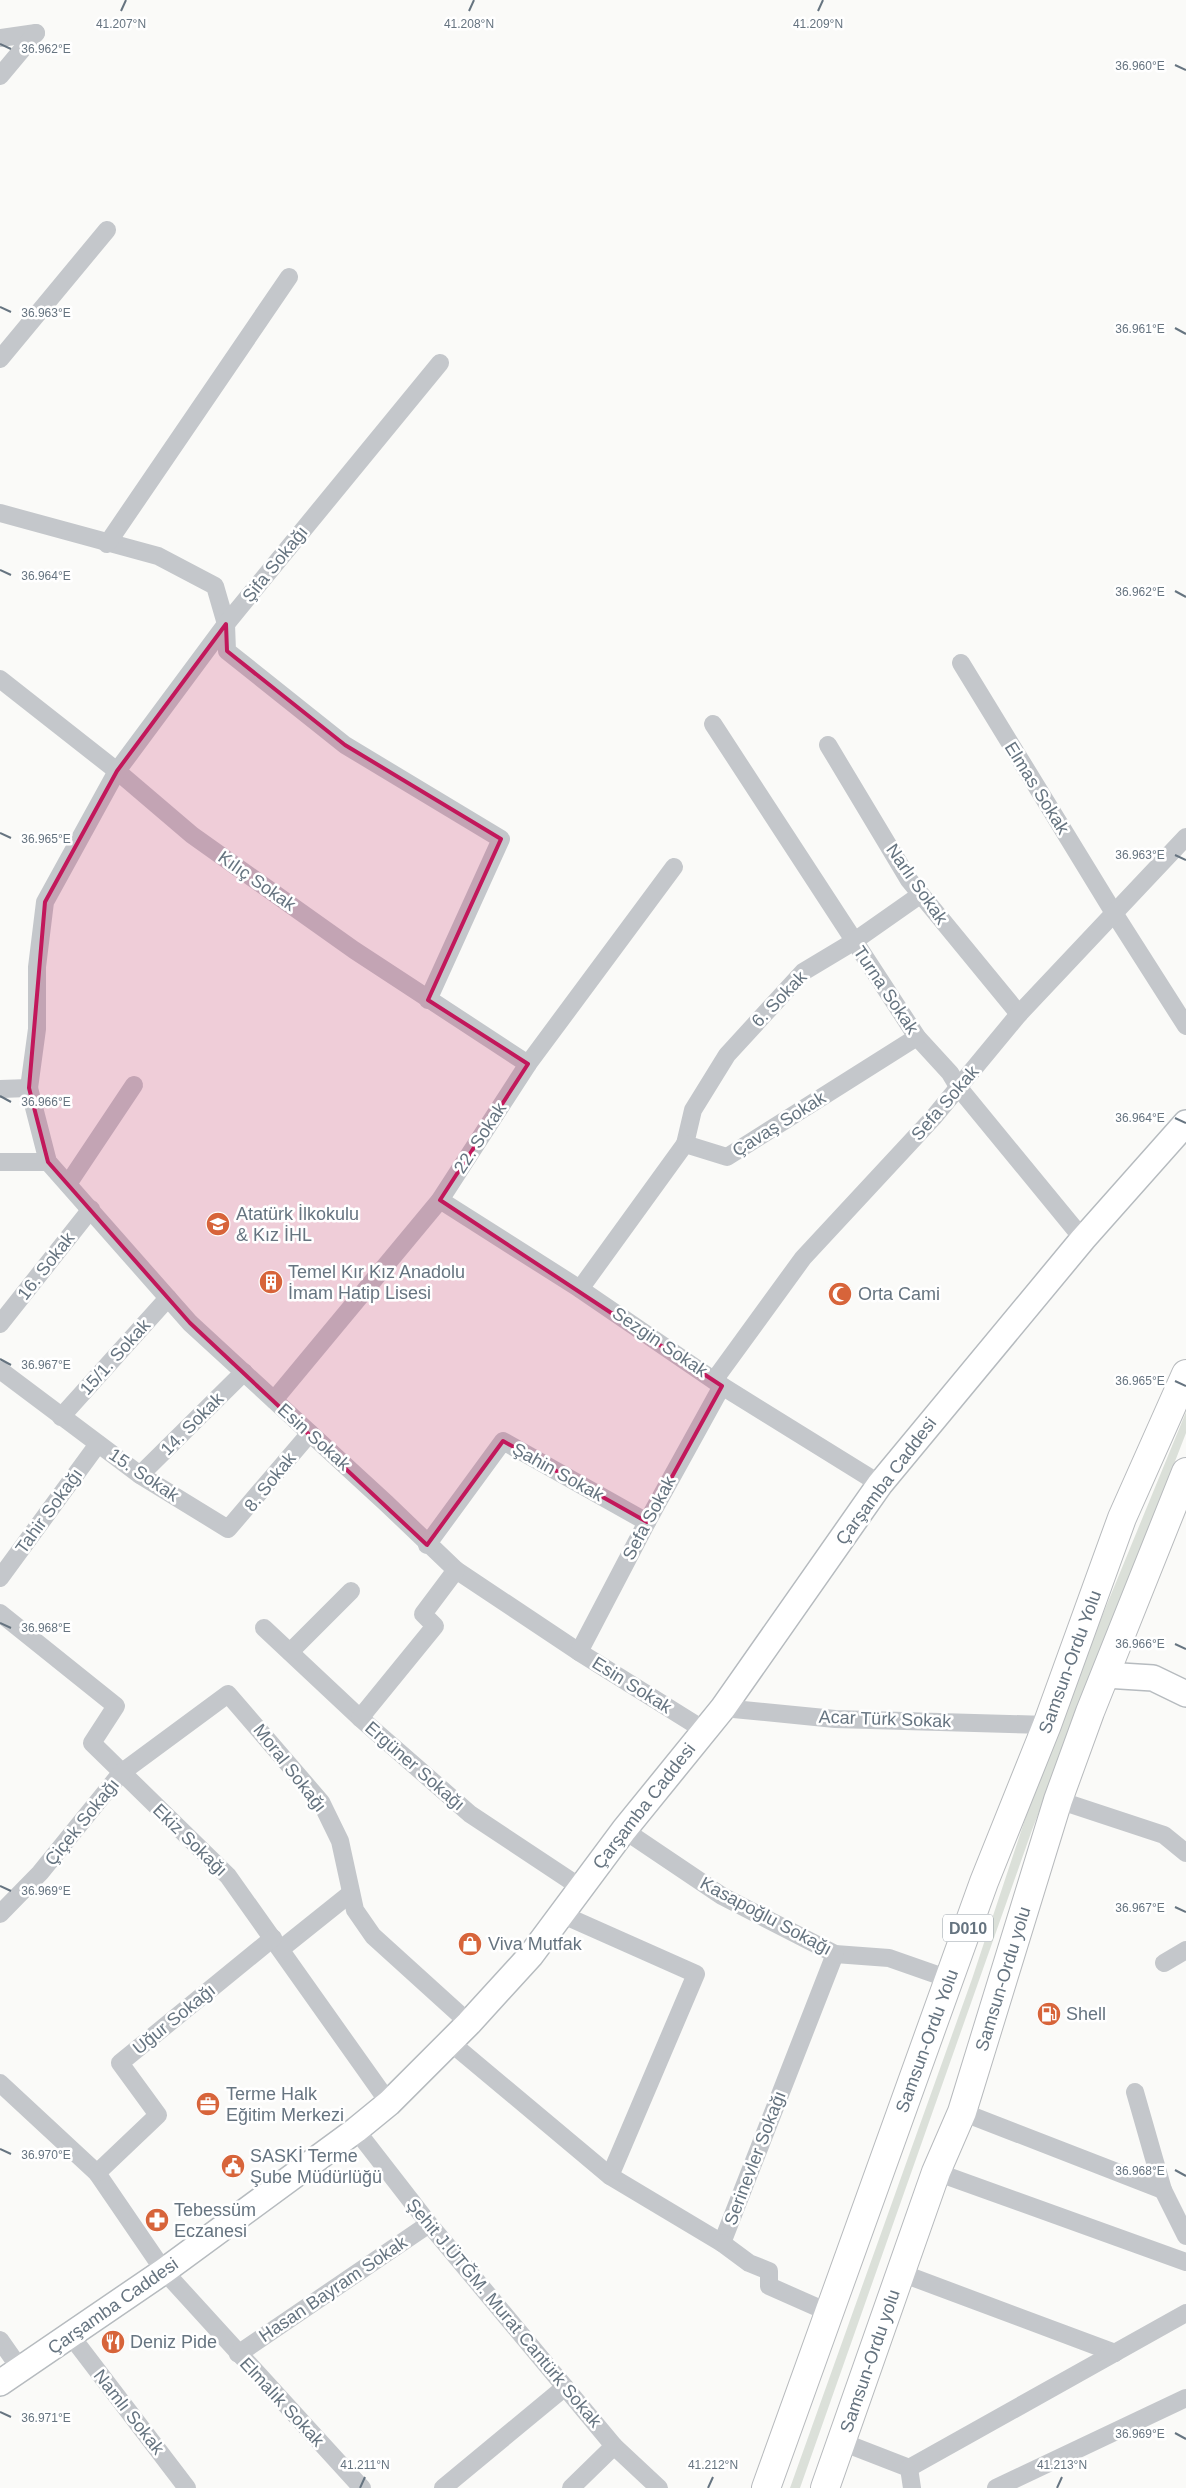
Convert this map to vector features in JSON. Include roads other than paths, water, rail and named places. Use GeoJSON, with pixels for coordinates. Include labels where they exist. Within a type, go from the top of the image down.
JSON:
{"type":"FeatureCollection","features":[{"type":"Feature","properties":{"kind":"highway","name":"Samsun-Ordu Yolu"},"geometry":{"type":"LineString","coordinates":[[766,2488],[984,1882],[1048,1725],[1122,1518],[1186,1374]]}},
{"type":"Feature","properties":{"kind":"highway","name":"Samsun-Ordu yolu"},"geometry":{"type":"LineString","coordinates":[[825,2488],[936,2172],[962,2112],[1058,1800],[1104,1675],[1186,1472]]}},
{"type":"Feature","properties":{"kind":"main road","name":"Çarşamba Caddesi"},"geometry":{"type":"LineString","coordinates":[[0,2383],[164,2271],[356,2130],[389,2102],[469,2023],[531,1955],[624,1830],[723,1708],[880,1484],[1083,1239],[1186,1123]]}},
{"type":"Feature","properties":{"kind":"main road"},"geometry":{"type":"LineString","coordinates":[[1104,1675],[1153,1678],[1186,1693]]}},
{"type":"Feature","properties":{"kind":"street"},"geometry":{"type":"LineString","coordinates":[[0,38],[36,33],[0,76]]}},
{"type":"Feature","properties":{"kind":"street"},"geometry":{"type":"LineString","coordinates":[[0,359],[107,230]]}},
{"type":"Feature","properties":{"kind":"street"},"geometry":{"type":"LineString","coordinates":[[106,544],[289,276]]}},
{"type":"Feature","properties":{"kind":"street","name":"Şifa Sokağı"},"geometry":{"type":"LineString","coordinates":[[29,1088],[37,1029],[37,967],[45,902],[117,771],[226,624],[440,363]]}},
{"type":"Feature","properties":{"kind":"street"},"geometry":{"type":"LineString","coordinates":[[0,513],[106,544],[158,556],[215,586],[226,624],[227,651],[345,745],[501,839],[428,1000]]}},
{"type":"Feature","properties":{"kind":"street","name":"Elmas Sokak"},"geometry":{"type":"LineString","coordinates":[[961,663],[1114,913],[1186,1026]]}},
{"type":"Feature","properties":{"kind":"street","name":"Kılıç Sokak"},"geometry":{"type":"LineString","coordinates":[[0,679],[117,771],[192,835],[428,1000],[528,1064]]}},
{"type":"Feature","properties":{"kind":"street","name":"Turna Sokak"},"geometry":{"type":"LineString","coordinates":[[713,724],[853,942],[917,1037],[950,1073],[960,1088],[1083,1239]]}},
{"type":"Feature","properties":{"kind":"street","name":"Narlı Sokak"},"geometry":{"type":"LineString","coordinates":[[828,745],[920,895],[1019,1014]]}},
{"type":"Feature","properties":{"kind":"street","name":"Sefa Sokak"},"geometry":{"type":"LineString","coordinates":[[579,1652],[718,1382],[803,1258],[960,1088],[1019,1014],[1186,837]]}},
{"type":"Feature","properties":{"kind":"street","name":"22. Sokak"},"geometry":{"type":"LineString","coordinates":[[274,1400],[440,1200],[528,1064],[674,867]]}},
{"type":"Feature","properties":{"kind":"street","name":"6. Sokak"},"geometry":{"type":"LineString","coordinates":[[685,1144],[693,1110],[727,1055],[803,972],[853,942],[920,895]]}},
{"type":"Feature","properties":{"kind":"street","name":"Çavaş Sokak"},"geometry":{"type":"LineString","coordinates":[[685,1144],[727,1156],[917,1037]]}},
{"type":"Feature","properties":{"kind":"street"},"geometry":{"type":"LineString","coordinates":[[68,1184],[134,1085]]}},
{"type":"Feature","properties":{"kind":"street"},"geometry":{"type":"LineString","coordinates":[[0,1089],[29,1088]]}},
{"type":"Feature","properties":{"kind":"street","name":"Esin Sokak"},"geometry":{"type":"LineString","coordinates":[[29,1088],[48,1162],[91,1208],[190,1323],[456,1570],[579,1652],[704,1730]]}},
{"type":"Feature","properties":{"kind":"street"},"geometry":{"type":"LineString","coordinates":[[580,1289],[685,1144]]}},
{"type":"Feature","properties":{"kind":"street"},"geometry":{"type":"LineString","coordinates":[[0,1162],[48,1162]]}},
{"type":"Feature","properties":{"kind":"street","name":"Sezgin Sokak"},"geometry":{"type":"LineString","coordinates":[[440,1200],[580,1289],[718,1382],[880,1484]]}},
{"type":"Feature","properties":{"kind":"street","name":"16. Sokak"},"geometry":{"type":"LineString","coordinates":[[0,1324],[91,1208]]}},
{"type":"Feature","properties":{"kind":"street","name":"15/1. Sokak"},"geometry":{"type":"LineString","coordinates":[[61,1417],[168,1298]]}},
{"type":"Feature","properties":{"kind":"street","name":"15. Sokak"},"geometry":{"type":"LineString","coordinates":[[0,1370],[140,1476],[228,1529]]}},
{"type":"Feature","properties":{"kind":"street","name":"14. Sokak"},"geometry":{"type":"LineString","coordinates":[[140,1476],[244,1372]]}},
{"type":"Feature","properties":{"kind":"street","name":"8. Sokak"},"geometry":{"type":"LineString","coordinates":[[228,1529],[310,1433]]}},
{"type":"Feature","properties":{"kind":"street","name":"Şahin Sokak"},"geometry":{"type":"LineString","coordinates":[[427,1545],[503,1441],[647,1522]]}},
{"type":"Feature","properties":{"kind":"street","name":"Tahir Sokağı"},"geometry":{"type":"LineString","coordinates":[[0,1578],[98,1444]]}},
{"type":"Feature","properties":{"kind":"street"},"geometry":{"type":"LineString","coordinates":[[360,1718],[435,1626],[423,1614],[456,1570]]}},
{"type":"Feature","properties":{"kind":"street"},"geometry":{"type":"LineString","coordinates":[[290,1652],[351,1591]]}},
{"type":"Feature","properties":{"kind":"street","name":"Ekiz Sokağı"},"geometry":{"type":"LineString","coordinates":[[0,1613],[116,1706],[92,1744],[228,1876],[389,2102]]}},
{"type":"Feature","properties":{"kind":"street","name":"Ergüner Sokağı"},"geometry":{"type":"LineString","coordinates":[[264,1628],[360,1718],[470,1814],[580,1887]]}},
{"type":"Feature","properties":{"kind":"street","name":"Moral Sokağı"},"geometry":{"type":"LineString","coordinates":[[121,1774],[228,1694],[321,1802],[340,1841],[355,1910],[373,1936],[469,2023]]}},
{"type":"Feature","properties":{"kind":"street","name":"Acar Türk Sokak"},"geometry":{"type":"LineString","coordinates":[[723,1708],[835,1720],[1048,1725]]}},
{"type":"Feature","properties":{"kind":"street","name":"Çiçek Sokağı"},"geometry":{"type":"LineString","coordinates":[[0,1914],[40,1873],[121,1774]]}},
{"type":"Feature","properties":{"kind":"street"},"geometry":{"type":"LineString","coordinates":[[1058,1800],[1164,1835],[1186,1853]]}},
{"type":"Feature","properties":{"kind":"street","name":"Kasapoğlu Sokağı"},"geometry":{"type":"LineString","coordinates":[[624,1830],[722,1896],[834,1954],[889,1958],[950,1979]]}},
{"type":"Feature","properties":{"kind":"street","name":"Uğur Sokağı"},"geometry":{"type":"LineString","coordinates":[[97,2173],[158,2115],[120,2063],[277,1944],[351,1892]]}},
{"type":"Feature","properties":{"kind":"street"},"geometry":{"type":"LineString","coordinates":[[561,1914],[696,1974],[610,2176]]}},
{"type":"Feature","properties":{"kind":"street"},"geometry":{"type":"LineString","coordinates":[[1164,1963],[1186,1950]]}},
{"type":"Feature","properties":{"kind":"street","name":"Serinevler Sokağı"},"geometry":{"type":"LineString","coordinates":[[450,2042],[610,2176],[722,2243],[834,1954]]}},
{"type":"Feature","properties":{"kind":"street","name":"Elmalık Sokak"},"geometry":{"type":"LineString","coordinates":[[0,2083],[97,2173],[164,2271],[362,2488]]}},
{"type":"Feature","properties":{"kind":"street"},"geometry":{"type":"LineString","coordinates":[[1135,2092],[1163,2190],[1186,2236]]}},
{"type":"Feature","properties":{"kind":"street"},"geometry":{"type":"LineString","coordinates":[[962,2112],[1163,2190]]}},
{"type":"Feature","properties":{"kind":"street","name":"Şehit J.ÜTĞM. Murat Cantürk Sokak"},"geometry":{"type":"LineString","coordinates":[[356,2130],[429,2224],[614,2446],[659,2488]]}},
{"type":"Feature","properties":{"kind":"street"},"geometry":{"type":"LineString","coordinates":[[936,2172],[1186,2262]]}},
{"type":"Feature","properties":{"kind":"street","name":"Hasan Bayram Sokak"},"geometry":{"type":"LineString","coordinates":[[238,2354],[429,2224]]}},
{"type":"Feature","properties":{"kind":"street"},"geometry":{"type":"LineString","coordinates":[[722,2243],[750,2263],[769,2271],[769,2286],[830,2313]]}},
{"type":"Feature","properties":{"kind":"street"},"geometry":{"type":"LineString","coordinates":[[901,2272],[1114,2352]]}},
{"type":"Feature","properties":{"kind":"street"},"geometry":{"type":"LineString","coordinates":[[909,2468],[1186,2313]]}},
{"type":"Feature","properties":{"kind":"street","name":"Namlı Sokak"},"geometry":{"type":"LineString","coordinates":[[71,2336],[187,2488]]}},
{"type":"Feature","properties":{"kind":"street"},"geometry":{"type":"LineString","coordinates":[[0,2340],[21,2370]]}},
{"type":"Feature","properties":{"kind":"street"},"geometry":{"type":"LineString","coordinates":[[443,2488],[565,2387]]}},
{"type":"Feature","properties":{"kind":"street"},"geometry":{"type":"LineString","coordinates":[[996,2488],[1186,2398]]}},
{"type":"Feature","properties":{"kind":"street"},"geometry":{"type":"LineString","coordinates":[[842,2442],[909,2468]]}},
{"type":"Feature","properties":{"kind":"street"},"geometry":{"type":"LineString","coordinates":[[571,2488],[614,2446]]}},
{"type":"Feature","properties":{"kind":"street"},"geometry":{"type":"LineString","coordinates":[[909,2468],[912,2488]]}},
{"type":"Feature","properties":{"kind":"place","name":"Atatürk İlkokulu & Kız İHL"},"geometry":{"type":"Point","coordinates":[218,1224]}},
{"type":"Feature","properties":{"kind":"place","name":"Temel Kır Kız Anadolu İmam Hatip Lisesi"},"geometry":{"type":"Point","coordinates":[271,1282]}},
{"type":"Feature","properties":{"kind":"place","name":"Orta Cami"},"geometry":{"type":"Point","coordinates":[840,1294]}},
{"type":"Feature","properties":{"kind":"place","name":"Viva Mutfak"},"geometry":{"type":"Point","coordinates":[470,1944]}},
{"type":"Feature","properties":{"kind":"place","name":"Shell"},"geometry":{"type":"Point","coordinates":[1049,2014]}},
{"type":"Feature","properties":{"kind":"place","name":"Terme Halk Eğitim Merkezi"},"geometry":{"type":"Point","coordinates":[208,2104]}},
{"type":"Feature","properties":{"kind":"place","name":"SASKİ Terme Şube Müdürlüğü"},"geometry":{"type":"Point","coordinates":[233,2166]}},
{"type":"Feature","properties":{"kind":"place","name":"Tebessüm Eczanesi"},"geometry":{"type":"Point","coordinates":[157,2220]}},
{"type":"Feature","properties":{"kind":"place","name":"Deniz Pide"},"geometry":{"type":"Point","coordinates":[113,2342]}}]}
